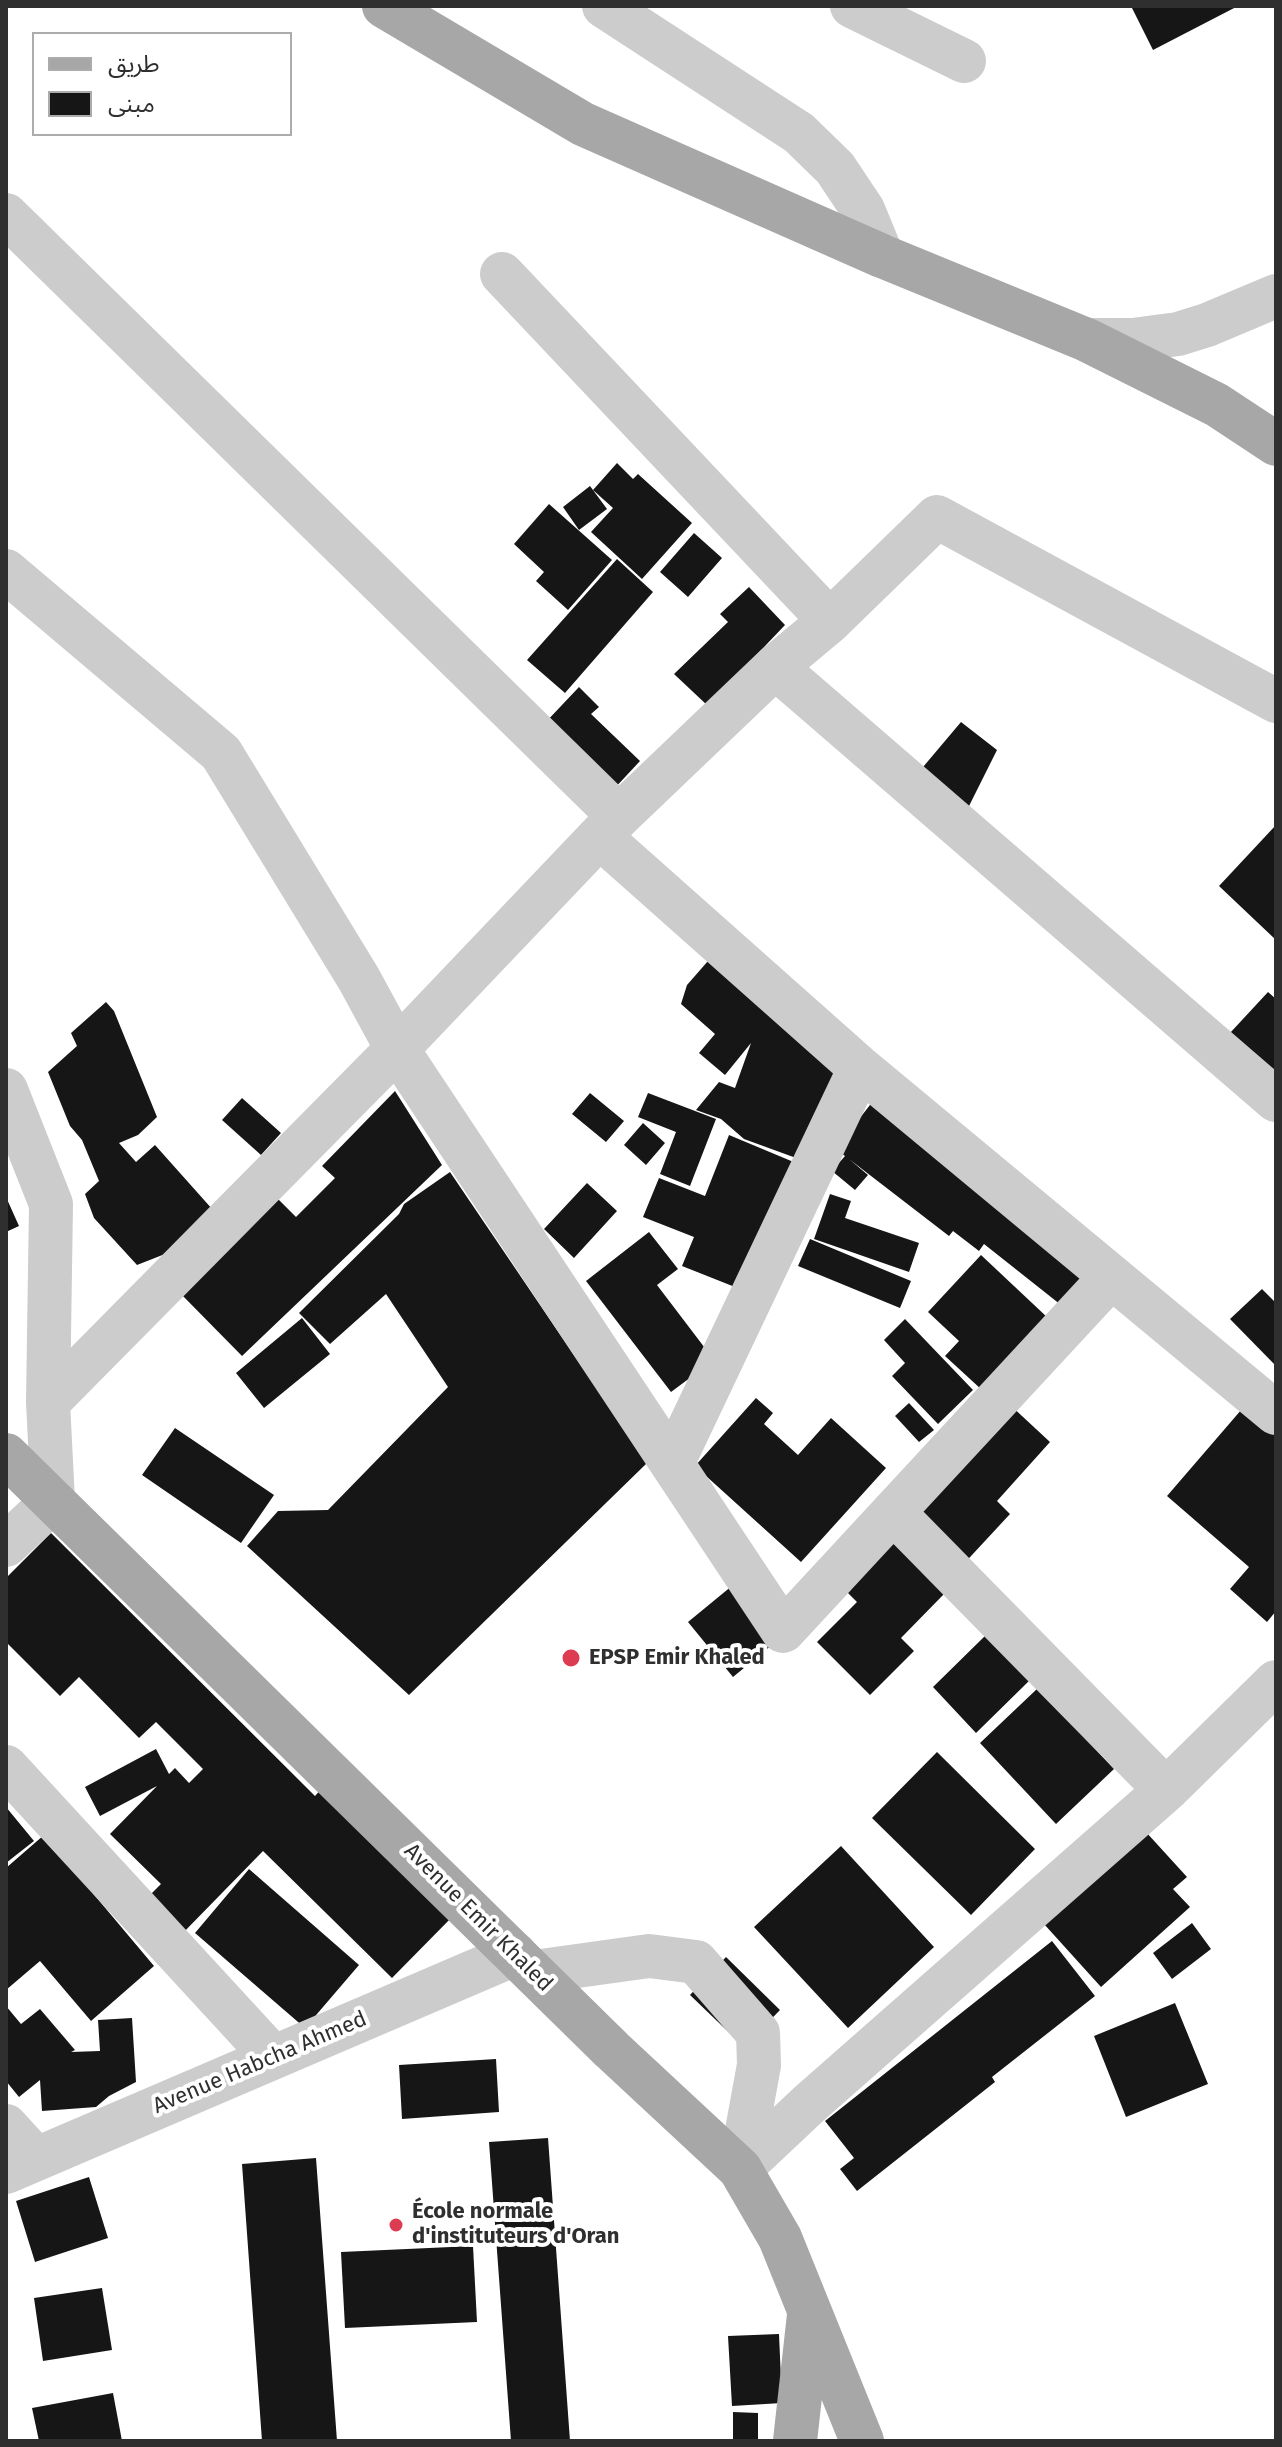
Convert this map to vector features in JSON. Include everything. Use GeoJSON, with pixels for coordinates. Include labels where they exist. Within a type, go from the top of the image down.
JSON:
{"type":"FeatureCollection","features":[{"type":"Feature","properties":{"kind":"main road"},"geometry":{"type":"LineString","coordinates":[[384,6],[583,124],[882,256],[1087,340],[1217,405],[1276,444]]}},
{"type":"Feature","properties":{"kind":"main road","name":"Avenue Emir Khaled"},"geometry":{"type":"LineString","coordinates":[[6,1455],[612,2050],[740,2169],[780,2238],[862,2441]]}},
{"type":"Feature","properties":{"kind":"main road"},"geometry":{"type":"LineString","coordinates":[[795,2441],[810,2309]]}},
{"type":"Feature","properties":{"kind":"street"},"geometry":{"type":"LineString","coordinates":[[604,6],[799,133],[835,168],[863,210],[882,256]]}},
{"type":"Feature","properties":{"kind":"street"},"geometry":{"type":"LineString","coordinates":[[852,6],[964,61]]}},
{"type":"Feature","properties":{"kind":"street"},"geometry":{"type":"LineString","coordinates":[[6,215],[609,826],[860,1068],[1276,1413]]}},
{"type":"Feature","properties":{"kind":"street"},"geometry":{"type":"LineString","coordinates":[[502,274],[830,621]]}},
{"type":"Feature","properties":{"kind":"street"},"geometry":{"type":"LineString","coordinates":[[1087,340],[1133,340],[1178,334],[1276,296]]}},
{"type":"Feature","properties":{"kind":"street"},"geometry":{"type":"LineString","coordinates":[[48,1402],[397,1049],[609,826],[937,517],[1276,701]]}},
{"type":"Feature","properties":{"kind":"street"},"geometry":{"type":"LineString","coordinates":[[6,571],[221,753],[359,979],[397,1049],[783,1631],[1110,1278]]}},
{"type":"Feature","properties":{"kind":"street"},"geometry":{"type":"LineString","coordinates":[[775,667],[1276,1100]]}},
{"type":"Feature","properties":{"kind":"street"},"geometry":{"type":"LineString","coordinates":[[673,1462],[860,1068]]}},
{"type":"Feature","properties":{"kind":"street"},"geometry":{"type":"LineString","coordinates":[[6,1090],[51,1204],[48,1402],[53,1501],[6,1545]]}},
{"type":"Feature","properties":{"kind":"street"},"geometry":{"type":"LineString","coordinates":[[893,1512],[1166,1790]]}},
{"type":"Feature","properties":{"kind":"street"},"geometry":{"type":"LineString","coordinates":[[740,2169],[809,2104],[1166,1790],[1276,1682]]}},
{"type":"Feature","properties":{"kind":"street"},"geometry":{"type":"LineString","coordinates":[[6,1767],[273,2057]]}},
{"type":"Feature","properties":{"kind":"street","name":"Avenue Habcha Ahmed"},"geometry":{"type":"LineString","coordinates":[[21,2166],[273,2057],[524,1963],[649,1956],[696,1962],[758,2033],[759,2065],[740,2169]]}},
{"type":"Feature","properties":{"kind":"street"},"geometry":{"type":"LineString","coordinates":[[6,2126],[21,2166]]}},
{"type":"Feature","properties":{"kind":"building"},"geometry":{"type":"Polygon","coordinates":[[[1131,6],[1238,6],[1153,50],[1131,6]]]}},
{"type":"Feature","properties":{"kind":"building"},"geometry":{"type":"Polygon","coordinates":[[[617,463],[633,479],[638,474],[692,523],[642,579],[591,532],[613,508],[593,490],[617,463]]]}},
{"type":"Feature","properties":{"kind":"building"},"geometry":{"type":"Polygon","coordinates":[[[590,486],[607,509],[579,530],[563,507],[590,486]]]}},
{"type":"Feature","properties":{"kind":"building"},"geometry":{"type":"Polygon","coordinates":[[[549,504],[612,560],[568,610],[536,581],[544,572],[514,544],[549,504]]]}},
{"type":"Feature","properties":{"kind":"building"},"geometry":{"type":"Polygon","coordinates":[[[694,533],[722,558],[688,597],[660,572],[694,533]]]}},
{"type":"Feature","properties":{"kind":"building"},"geometry":{"type":"Polygon","coordinates":[[[617,559],[653,592],[565,693],[527,660],[617,559]]]}},
{"type":"Feature","properties":{"kind":"building"},"geometry":{"type":"Polygon","coordinates":[[[749,587],[785,625],[708,706],[674,674],[728,622],[720,614],[749,587]]]}},
{"type":"Feature","properties":{"kind":"building"},"geometry":{"type":"Polygon","coordinates":[[[579,687],[599,707],[591,714],[640,761],[613,790],[544,724],[579,687]]]}},
{"type":"Feature","properties":{"kind":"building"},"geometry":{"type":"Polygon","coordinates":[[[961,722],[997,750],[957,830],[907,786],[961,722]]]}},
{"type":"Feature","properties":{"kind":"building"},"geometry":{"type":"Polygon","coordinates":[[[1276,825],[1276,940],[1219,886],[1276,825]]]}},
{"type":"Feature","properties":{"kind":"building"},"geometry":{"type":"Polygon","coordinates":[[[708,961],[843,1064],[807,1162],[744,1139],[721,1119],[696,1110],[719,1082],[735,1088],[751,1043],[725,1075],[699,1053],[715,1034],[681,1004],[687,985],[708,961]]]}},
{"type":"Feature","properties":{"kind":"building"},"geometry":{"type":"Polygon","coordinates":[[[1268,992],[1276,999],[1276,1074],[1230,1033],[1268,992]]]}},
{"type":"Feature","properties":{"kind":"building"},"geometry":{"type":"Polygon","coordinates":[[[106,1002],[114,1011],[157,1117],[138,1135],[119,1143],[136,1162],[155,1145],[213,1210],[165,1254],[137,1265],[94,1218],[85,1194],[99,1181],[82,1140],[70,1126],[48,1072],[77,1046],[71,1033],[106,1002]]]}},
{"type":"Feature","properties":{"kind":"building"},"geometry":{"type":"Polygon","coordinates":[[[395,1091],[442,1165],[242,1356],[181,1294],[277,1198],[296,1217],[335,1178],[322,1166],[395,1091]]]}},
{"type":"Feature","properties":{"kind":"building"},"geometry":{"type":"Polygon","coordinates":[[[590,1093],[624,1121],[606,1142],[572,1114],[590,1093]]]}},
{"type":"Feature","properties":{"kind":"building"},"geometry":{"type":"Polygon","coordinates":[[[648,1093],[716,1119],[690,1186],[660,1174],[676,1132],[638,1117],[648,1093]]]}},
{"type":"Feature","properties":{"kind":"building"},"geometry":{"type":"Polygon","coordinates":[[[242,1098],[281,1133],[261,1155],[222,1120],[242,1098]]]}},
{"type":"Feature","properties":{"kind":"building"},"geometry":{"type":"Polygon","coordinates":[[[873,1101],[1089,1270],[1061,1305],[984,1244],[979,1251],[953,1231],[949,1236],[849,1159],[868,1175],[855,1190],[832,1171],[845,1156],[836,1149],[873,1101]]]}},
{"type":"Feature","properties":{"kind":"building"},"geometry":{"type":"Polygon","coordinates":[[[643,1123],[665,1143],[646,1165],[624,1145],[643,1123]]]}},
{"type":"Feature","properties":{"kind":"building"},"geometry":{"type":"Polygon","coordinates":[[[729,1135],[796,1163],[745,1291],[682,1266],[694,1237],[643,1217],[659,1178],[705,1196],[729,1135]]]}},
{"type":"Feature","properties":{"kind":"building"},"geometry":{"type":"Polygon","coordinates":[[[450,1172],[647,1463],[409,1695],[247,1546],[278,1511],[328,1510],[448,1387],[386,1294],[330,1344],[299,1313],[399,1214],[404,1204],[450,1172]]]}},
{"type":"Feature","properties":{"kind":"building"},"geometry":{"type":"Polygon","coordinates":[[[587,1183],[617,1211],[574,1258],[544,1229],[587,1183]]]}},
{"type":"Feature","properties":{"kind":"building"},"geometry":{"type":"Polygon","coordinates":[[[830,1194],[851,1201],[845,1218],[919,1243],[909,1272],[814,1239],[830,1194]]]}},
{"type":"Feature","properties":{"kind":"building"},"geometry":{"type":"Polygon","coordinates":[[[6,1197],[19,1226],[6,1232],[6,1197]]]}},
{"type":"Feature","properties":{"kind":"building"},"geometry":{"type":"Polygon","coordinates":[[[649,1232],[678,1269],[657,1285],[714,1360],[671,1392],[586,1281],[649,1232]]]}},
{"type":"Feature","properties":{"kind":"building"},"geometry":{"type":"Polygon","coordinates":[[[810,1239],[911,1281],[900,1308],[798,1266],[810,1239]]]}},
{"type":"Feature","properties":{"kind":"building"},"geometry":{"type":"Polygon","coordinates":[[[981,1255],[1048,1318],[982,1390],[945,1356],[959,1341],[928,1312],[981,1255]]]}},
{"type":"Feature","properties":{"kind":"building"},"geometry":{"type":"Polygon","coordinates":[[[1262,1289],[1276,1303],[1276,1366],[1230,1319],[1262,1289]]]}},
{"type":"Feature","properties":{"kind":"building"},"geometry":{"type":"Polygon","coordinates":[[[302,1318],[330,1354],[264,1408],[236,1373],[302,1318]]]}},
{"type":"Feature","properties":{"kind":"building"},"geometry":{"type":"Polygon","coordinates":[[[905,1319],[973,1390],[938,1424],[892,1376],[905,1363],[884,1340],[905,1319]]]}},
{"type":"Feature","properties":{"kind":"building"},"geometry":{"type":"Polygon","coordinates":[[[756,1398],[773,1413],[764,1424],[798,1455],[831,1418],[886,1468],[801,1562],[695,1466],[756,1398]]]}},
{"type":"Feature","properties":{"kind":"building"},"geometry":{"type":"Polygon","coordinates":[[[1248,1402],[1276,1426],[1276,1611],[1267,1622],[1230,1589],[1249,1567],[1167,1496],[1248,1402]]]}},
{"type":"Feature","properties":{"kind":"building"},"geometry":{"type":"Polygon","coordinates":[[[909,1403],[934,1430],[919,1442],[895,1416],[909,1403]]]}},
{"type":"Feature","properties":{"kind":"building"},"geometry":{"type":"Polygon","coordinates":[[[1008,1403],[1050,1442],[997,1501],[1010,1514],[959,1569],[903,1517],[1008,1403]]]}},
{"type":"Feature","properties":{"kind":"building"},"geometry":{"type":"Polygon","coordinates":[[[175,1428],[274,1495],[241,1543],[142,1475],[175,1428]]]}},
{"type":"Feature","properties":{"kind":"building"},"geometry":{"type":"Polygon","coordinates":[[[51,1533],[315,1796],[324,1786],[454,1915],[392,1978],[263,1851],[180,1936],[144,1901],[161,1884],[110,1834],[157,1786],[100,1816],[85,1787],[156,1749],[169,1774],[175,1768],[189,1783],[203,1769],[156,1722],[139,1738],[79,1677],[60,1696],[6,1642],[6,1578],[51,1533]]]}},
{"type":"Feature","properties":{"kind":"building"},"geometry":{"type":"Polygon","coordinates":[[[890,1539],[944,1594],[901,1638],[914,1651],[870,1695],[817,1642],[857,1602],[842,1587],[890,1539]]]}},
{"type":"Feature","properties":{"kind":"building"},"geometry":{"type":"Polygon","coordinates":[[[744,1576],[789,1631],[733,1677],[688,1622],[744,1576]]]}},
{"type":"Feature","properties":{"kind":"building"},"geometry":{"type":"Polygon","coordinates":[[[987,1634],[1031,1679],[976,1733],[933,1687],[987,1634]]]}},
{"type":"Feature","properties":{"kind":"building"},"geometry":{"type":"Polygon","coordinates":[[[1038,1688],[1114,1769],[1056,1824],[980,1743],[1038,1688]]]}},
{"type":"Feature","properties":{"kind":"building"},"geometry":{"type":"Polygon","coordinates":[[[937,1752],[1035,1849],[971,1915],[872,1818],[937,1752]]]}},
{"type":"Feature","properties":{"kind":"building"},"geometry":{"type":"Polygon","coordinates":[[[6,1807],[34,1841],[6,1863],[6,1807]]]}},
{"type":"Feature","properties":{"kind":"building"},"geometry":{"type":"Polygon","coordinates":[[[1146,1832],[1187,1877],[1173,1889],[1190,1907],[1101,1987],[1044,1924],[1146,1832]]]}},
{"type":"Feature","properties":{"kind":"building"},"geometry":{"type":"Polygon","coordinates":[[[44,1835],[154,1966],[91,2021],[40,1961],[6,1990],[6,1868],[44,1835]]]}},
{"type":"Feature","properties":{"kind":"building"},"geometry":{"type":"Polygon","coordinates":[[[841,1846],[934,1947],[848,2028],[754,1927],[841,1846]]]}},
{"type":"Feature","properties":{"kind":"building"},"geometry":{"type":"Polygon","coordinates":[[[249,1869],[359,1965],[305,2028],[195,1933],[249,1869]]]}},
{"type":"Feature","properties":{"kind":"building"},"geometry":{"type":"Polygon","coordinates":[[[1192,1923],[1211,1949],[1172,1979],[1153,1953],[1192,1923]]]}},
{"type":"Feature","properties":{"kind":"building"},"geometry":{"type":"Polygon","coordinates":[[[1052,1941],[1095,1996],[992,2077],[995,2082],[857,2191],[840,2169],[854,2158],[825,2121],[1052,1941]]]}},
{"type":"Feature","properties":{"kind":"building"},"geometry":{"type":"Polygon","coordinates":[[[726,1957],[780,2010],[744,2047],[690,1995],[726,1957]]]}},
{"type":"Feature","properties":{"kind":"building"},"geometry":{"type":"Polygon","coordinates":[[[1175,2003],[1208,2084],[1126,2117],[1094,2036],[1175,2003]]]}},
{"type":"Feature","properties":{"kind":"building"},"geometry":{"type":"Polygon","coordinates":[[[6,2006],[21,2024],[40,2009],[75,2050],[71,2052],[100,2051],[98,2020],[132,2018],[136,2082],[109,2096],[96,2107],[42,2111],[40,2080],[19,2097],[6,2081],[6,2006]]]}},
{"type":"Feature","properties":{"kind":"building"},"geometry":{"type":"Polygon","coordinates":[[[496,2059],[499,2112],[402,2119],[399,2065],[496,2059]]]}},
{"type":"Feature","properties":{"kind":"building"},"geometry":{"type":"Polygon","coordinates":[[[548,2138],[570,2441],[511,2441],[489,2142],[548,2138]]]}},
{"type":"Feature","properties":{"kind":"building"},"geometry":{"type":"Polygon","coordinates":[[[316,2158],[337,2441],[262,2441],[242,2164],[316,2158]]]}},
{"type":"Feature","properties":{"kind":"building"},"geometry":{"type":"Polygon","coordinates":[[[89,2177],[108,2238],[35,2262],[16,2201],[89,2177]]]}},
{"type":"Feature","properties":{"kind":"building"},"geometry":{"type":"Polygon","coordinates":[[[473,2246],[477,2322],[345,2328],[341,2252],[473,2246]]]}},
{"type":"Feature","properties":{"kind":"building"},"geometry":{"type":"Polygon","coordinates":[[[102,2288],[112,2350],[43,2361],[34,2298],[102,2288]]]}},
{"type":"Feature","properties":{"kind":"building"},"geometry":{"type":"Polygon","coordinates":[[[779,2334],[782,2403],[732,2406],[728,2336],[779,2334]]]}},
{"type":"Feature","properties":{"kind":"building"},"geometry":{"type":"Polygon","coordinates":[[[113,2393],[122,2441],[39,2441],[32,2408],[113,2393]]]}},
{"type":"Feature","properties":{"kind":"building"},"geometry":{"type":"Polygon","coordinates":[[[733,2412],[758,2413],[758,2441],[733,2441],[733,2412]]]}},
{"type":"Feature","properties":{"kind":"place","name":"EPSP Emir Khaled"},"geometry":{"type":"Point","coordinates":[571,1658]}},
{"type":"Feature","properties":{"kind":"place","name":"École normale d'instituteurs d'Oran"},"geometry":{"type":"Point","coordinates":[396,2225]}}]}
